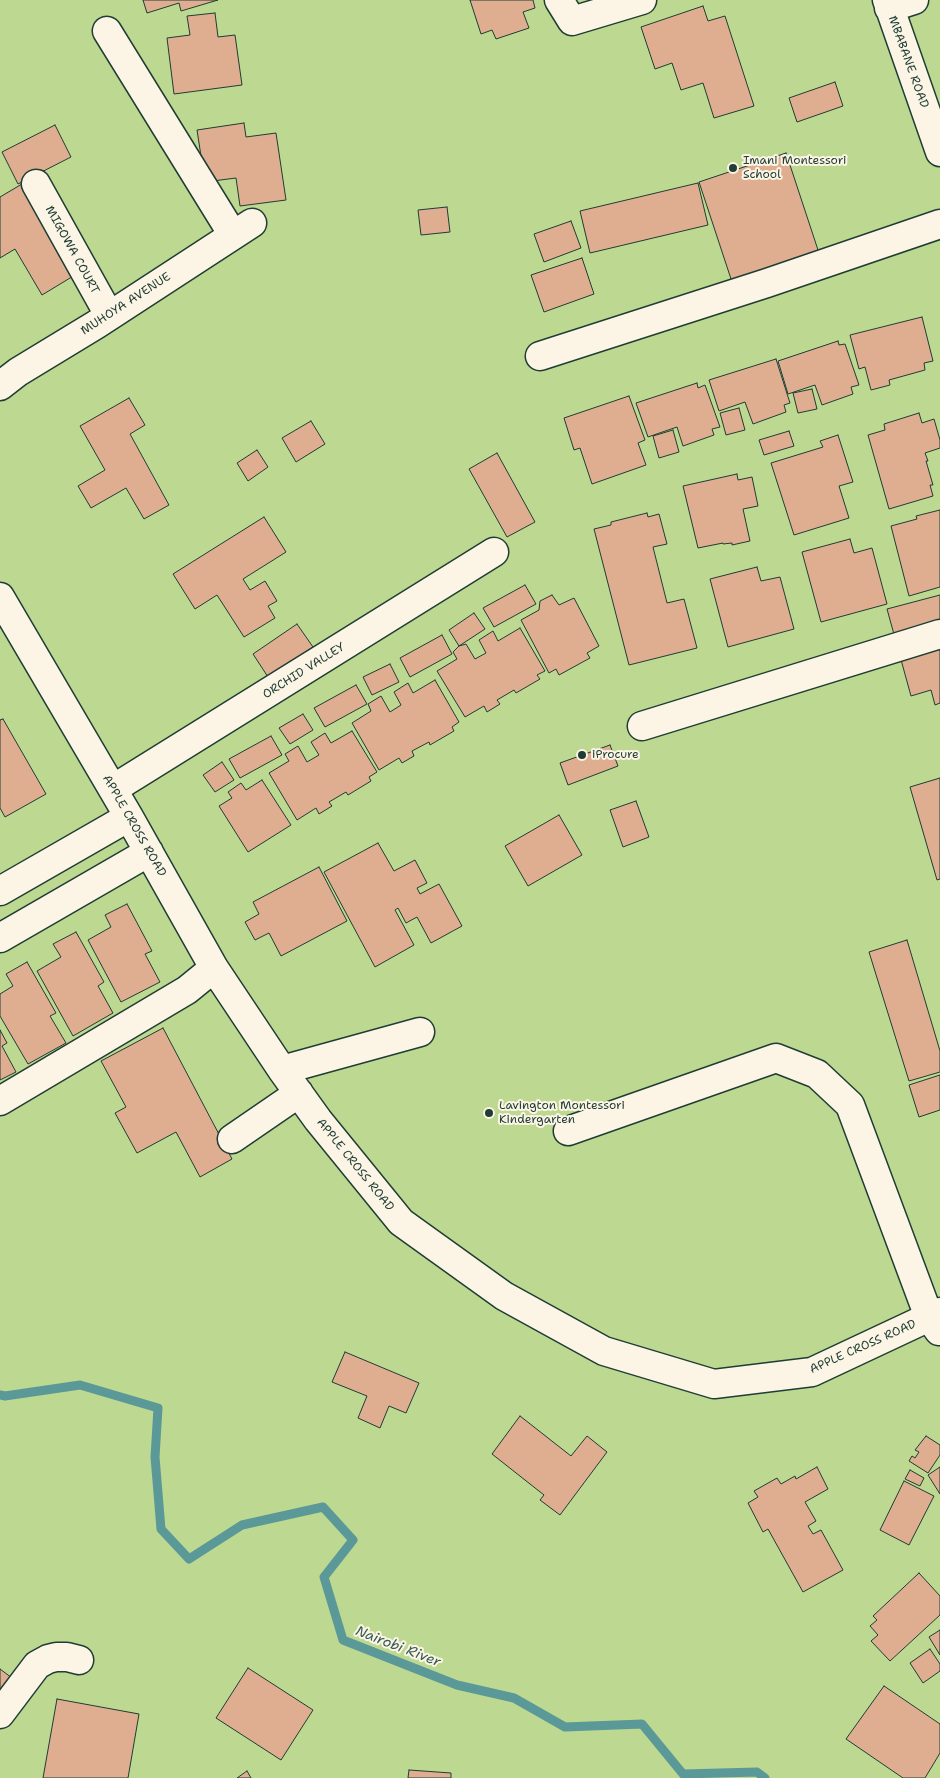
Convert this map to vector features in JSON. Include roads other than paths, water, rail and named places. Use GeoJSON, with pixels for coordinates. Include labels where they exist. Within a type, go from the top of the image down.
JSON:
{"type":"FeatureCollection","features":[{"type":"Feature","properties":{"kind":"street"},"geometry":{"type":"LineString","coordinates":[[559,0],[572,21],[642,0]]}},
{"type":"Feature","properties":{"kind":"street","name":"MBABANE ROAD"},"geometry":{"type":"LineString","coordinates":[[897,3],[940,152]]}},
{"type":"Feature","properties":{"kind":"street","name":"MUHOYA AVENUE"},"geometry":{"type":"LineString","coordinates":[[0,386],[18,372],[109,316],[243,229],[107,31]]}},
{"type":"Feature","properties":{"kind":"street","name":"MIGOWA COURT"},"geometry":{"type":"LineString","coordinates":[[36,184],[109,316]]}},
{"type":"Feature","properties":{"kind":"street"},"geometry":{"type":"LineString","coordinates":[[540,356],[768,283],[940,224]]}},
{"type":"Feature","properties":{"kind":"street","name":"ORCHID VALLEY"},"geometry":{"type":"LineString","coordinates":[[113,789],[494,552]]}},
{"type":"Feature","properties":{"kind":"street","name":"APPLE CROSS ROAD"},"geometry":{"type":"LineString","coordinates":[[0,598],[113,789],[214,968],[318,1120],[401,1222],[504,1296],[604,1351],[714,1384],[812,1372],[936,1320]]}},
{"type":"Feature","properties":{"kind":"street"},"geometry":{"type":"LineString","coordinates":[[642,726],[940,634]]}},
{"type":"Feature","properties":{"kind":"street"},"geometry":{"type":"LineString","coordinates":[[0,891],[129,817]]}},
{"type":"Feature","properties":{"kind":"street"},"geometry":{"type":"LineString","coordinates":[[0,938],[149,852]]}},
{"type":"Feature","properties":{"kind":"street"},"geometry":{"type":"LineString","coordinates":[[0,1101],[187,990],[214,968]]}},
{"type":"Feature","properties":{"kind":"street"},"geometry":{"type":"LineString","coordinates":[[282,1070],[420,1032]]}},
{"type":"Feature","properties":{"kind":"street"},"geometry":{"type":"LineString","coordinates":[[568,1131],[776,1058],[816,1074],[850,1106],[936,1320]]}},
{"type":"Feature","properties":{"kind":"street"},"geometry":{"type":"LineString","coordinates":[[232,1139],[299,1093]]}},
{"type":"Feature","properties":{"kind":"street"},"geometry":{"type":"LineString","coordinates":[[0,1714],[37,1665],[56,1657],[79,1660]]}},
{"type":"Feature","properties":{"kind":"waterway","name":"Nairobi River"},"geometry":{"type":"LineString","coordinates":[[0,1395],[5,1396],[80,1385],[158,1408],[155,1457],[161,1529],[189,1559],[242,1525],[323,1507],[353,1540],[324,1577],[343,1640],[457,1685],[514,1698],[565,1727],[642,1724],[683,1774],[757,1772],[765,1778]]}},
{"type":"Feature","properties":{"kind":"place","name":"Imani Montessori School"},"geometry":{"type":"Point","coordinates":[733,168]}},
{"type":"Feature","properties":{"kind":"place","name":"iProcure"},"geometry":{"type":"Point","coordinates":[582,755]}},
{"type":"Feature","properties":{"kind":"place","name":"Lavington Montessori Kindergarten"},"geometry":{"type":"Point","coordinates":[489,1113]}}]}
